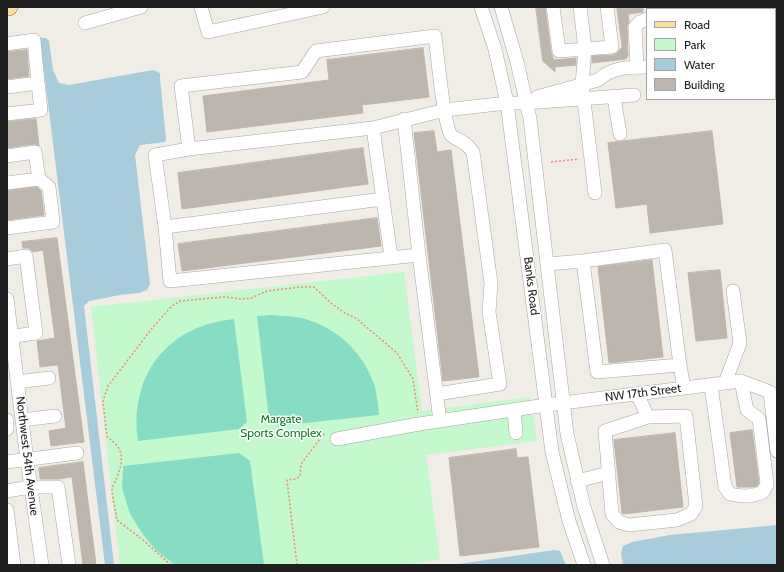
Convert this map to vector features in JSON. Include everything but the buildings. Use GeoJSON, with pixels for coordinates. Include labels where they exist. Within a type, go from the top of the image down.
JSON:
{"type":"FeatureCollection","features":[{"type":"Feature","properties":{"kind":"street"},"geometry":{"type":"LineString","coordinates":[[85,23],[141,7]]}},
{"type":"Feature","properties":{"kind":"street"},"geometry":{"type":"LineString","coordinates":[[201,7],[208,32],[323,7]]}},
{"type":"Feature","properties":{"kind":"street","name":"Banks Road"},"geometry":{"type":"LineString","coordinates":[[481,7],[496,54],[507,103],[552,452],[569,521],[584,565]]}},
{"type":"Feature","properties":{"kind":"street","name":"Banks Road"},"geometry":{"type":"LineString","coordinates":[[502,7],[517,62],[530,119],[567,434],[584,507],[603,565]]}},
{"type":"Feature","properties":{"kind":"street"},"geometry":{"type":"LineString","coordinates":[[554,7],[559,51],[612,47],[607,7]]}},
{"type":"Feature","properties":{"kind":"street"},"geometry":{"type":"LineString","coordinates":[[580,7],[585,49],[582,84],[596,192]]}},
{"type":"Feature","properties":{"kind":"street"},"geometry":{"type":"LineString","coordinates":[[526,103],[531,98],[598,80],[605,73],[613,70],[642,67],[635,27],[640,22],[646,19]]}},
{"type":"Feature","properties":{"kind":"street"},"geometry":{"type":"LineString","coordinates":[[189,149],[181,86],[302,72],[316,51],[435,36],[448,127],[451,134],[465,143],[473,152],[491,283],[489,312],[500,384],[437,394]]}},
{"type":"Feature","properties":{"kind":"street"},"geometry":{"type":"LineString","coordinates":[[7,44],[34,40],[41,110],[7,114]]}},
{"type":"Feature","properties":{"kind":"street"},"geometry":{"type":"LineString","coordinates":[[7,87],[38,83]]}},
{"type":"Feature","properties":{"kind":"street"},"geometry":{"type":"LineString","coordinates":[[419,255],[170,281],[165,227],[155,155],[189,149],[373,128],[404,119],[445,110],[507,103],[634,95]]}},
{"type":"Feature","properties":{"kind":"street"},"geometry":{"type":"LineString","coordinates":[[614,97],[620,134]]}},
{"type":"Feature","properties":{"kind":"street"},"geometry":{"type":"LineString","coordinates":[[404,119],[419,255],[440,421]]}},
{"type":"Feature","properties":{"kind":"street"},"geometry":{"type":"LineString","coordinates":[[373,128],[391,258]]}},
{"type":"Feature","properties":{"kind":"street"},"geometry":{"type":"LineString","coordinates":[[7,156],[35,152],[39,179],[48,187],[53,222],[7,228]]}},
{"type":"Feature","properties":{"kind":"street"},"geometry":{"type":"LineString","coordinates":[[7,183],[39,179]]}},
{"type":"Feature","properties":{"kind":"street"},"geometry":{"type":"LineString","coordinates":[[165,227],[383,199]]}},
{"type":"Feature","properties":{"kind":"street"},"geometry":{"type":"LineString","coordinates":[[547,264],[665,250],[684,388]]}},
{"type":"Feature","properties":{"kind":"street"},"geometry":{"type":"LineString","coordinates":[[7,259],[26,256],[36,333],[9,337]]}},
{"type":"Feature","properties":{"kind":"street"},"geometry":{"type":"LineString","coordinates":[[583,260],[597,372],[680,365]]}},
{"type":"Feature","properties":{"kind":"street"},"geometry":{"type":"LineString","coordinates":[[725,383],[740,343],[733,291]]}},
{"type":"Feature","properties":{"kind":"street","name":"Northwest 54th Avenue"},"geometry":{"type":"LineString","coordinates":[[7,299],[11,367],[17,382],[30,487],[42,565]]}},
{"type":"Feature","properties":{"kind":"street"},"geometry":{"type":"LineString","coordinates":[[17,382],[49,378]]}},
{"type":"Feature","properties":{"kind":"street"},"geometry":{"type":"LineString","coordinates":[[711,385],[725,487],[730,494],[740,497],[754,496],[764,492],[767,484],[759,419],[747,410],[741,381]]}},
{"type":"Feature","properties":{"kind":"street"},"geometry":{"type":"LineString","coordinates":[[741,381],[774,392],[777,451]]}},
{"type":"Feature","properties":{"kind":"street","name":"NW 17th Street"},"geometry":{"type":"LineString","coordinates":[[334,436],[563,402],[741,381]]}},
{"type":"Feature","properties":{"kind":"street"},"geometry":{"type":"LineString","coordinates":[[637,394],[648,417]]}},
{"type":"Feature","properties":{"kind":"street"},"geometry":{"type":"LineString","coordinates":[[514,410],[516,433]]}},
{"type":"Feature","properties":{"kind":"street"},"geometry":{"type":"LineString","coordinates":[[22,420],[56,416]]}},
{"type":"Feature","properties":{"kind":"street"},"geometry":{"type":"LineString","coordinates":[[686,416],[696,506],[690,514],[677,520],[629,525],[619,522],[612,514],[605,431],[648,417],[686,416]]}},
{"type":"Feature","properties":{"kind":"street"},"geometry":{"type":"LineString","coordinates":[[7,420],[7,429]]}},
{"type":"Feature","properties":{"kind":"street"},"geometry":{"type":"LineString","coordinates":[[7,462],[77,453]]}},
{"type":"Feature","properties":{"kind":"street"},"geometry":{"type":"LineString","coordinates":[[577,481],[609,473]]}},
{"type":"Feature","properties":{"kind":"street"},"geometry":{"type":"LineString","coordinates":[[7,490],[30,487],[58,487],[69,565]]}},
{"type":"Feature","properties":{"kind":"street"},"geometry":{"type":"LineString","coordinates":[[7,510],[14,565]]}},
{"type":"Feature","properties":{"kind":"path"},"geometry":{"type":"LineString","coordinates":[[551,162],[579,159]]}},
{"type":"Feature","properties":{"kind":"path"},"geometry":{"type":"LineString","coordinates":[[171,565],[143,540],[117,520],[112,489],[122,458],[120,448],[115,442],[107,437],[103,401],[108,386],[149,332],[172,306],[180,302],[224,297],[240,299],[251,298],[268,291],[314,287],[332,304],[356,319],[397,353],[413,379],[419,418]]}},
{"type":"Feature","properties":{"kind":"path"},"geometry":{"type":"LineString","coordinates":[[297,565],[287,480],[296,480],[300,476],[301,464],[323,435],[334,436]]}},
{"type":"Feature","properties":{"kind":"green space","name":"Margate Sports Complex"},"geometry":{"type":"Polygon","coordinates":[[[404,272],[422,411],[531,397],[537,441],[426,455],[440,559],[402,565],[120,565],[91,307],[404,272]]]}},
{"type":"Feature","properties":{"kind":"green space"},"geometry":{"type":"Polygon","coordinates":[[[271,315],[296,317],[322,325],[342,338],[351,346],[371,376],[376,390],[379,415],[278,426],[269,419],[257,316],[271,315]]]}},
{"type":"Feature","properties":{"kind":"green space"},"geometry":{"type":"Polygon","coordinates":[[[234,319],[247,422],[239,429],[138,441],[138,406],[141,390],[147,374],[155,361],[166,348],[179,338],[195,329],[219,321],[234,319]]]}},
{"type":"Feature","properties":{"kind":"green space"},"geometry":{"type":"Polygon","coordinates":[[[239,453],[250,461],[264,565],[175,565],[157,551],[144,536],[130,514],[122,488],[123,466],[239,453]]]}},
{"type":"Feature","properties":{"kind":"water"},"geometry":{"type":"Polygon","coordinates":[[[40,38],[46,38],[49,41],[53,70],[59,83],[69,85],[153,70],[160,73],[166,139],[165,142],[140,145],[135,155],[150,284],[147,290],[139,293],[89,301],[84,306],[114,565],[105,565],[40,38]]]}},
{"type":"Feature","properties":{"kind":"water"},"geometry":{"type":"Polygon","coordinates":[[[777,525],[777,565],[623,565],[621,554],[623,546],[632,542],[670,535],[777,525]]]}},
{"type":"Feature","properties":{"kind":"water"},"geometry":{"type":"Polygon","coordinates":[[[554,550],[560,551],[566,565],[452,565],[554,550]]]}}]}
